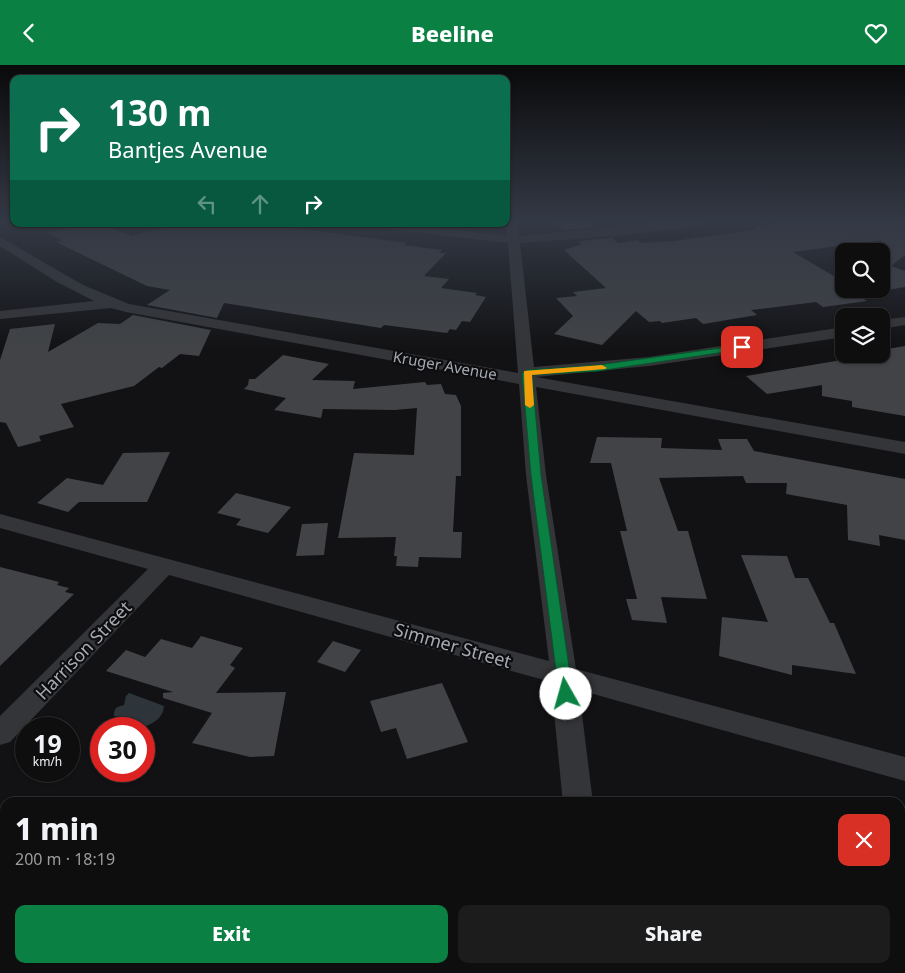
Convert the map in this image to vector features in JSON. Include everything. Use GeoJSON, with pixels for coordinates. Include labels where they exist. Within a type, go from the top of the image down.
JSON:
{"type":"FeatureCollection","features":[{"type":"Feature","properties":{"kind":"street","name":"Kruger Avenue"},"geometry":{"type":"LineString","coordinates":[[40,264],[109,304],[167,316],[527,376],[905,448]]}},
{"type":"Feature","properties":{"kind":"street"},"geometry":{"type":"LineString","coordinates":[[516,264],[536,475],[564,676],[577,797]]}},
{"type":"Feature","properties":{"kind":"street"},"geometry":{"type":"LineString","coordinates":[[0,315],[109,304]]}},
{"type":"Feature","properties":{"kind":"street"},"geometry":{"type":"LineString","coordinates":[[890,324],[905,321]]}},
{"type":"Feature","properties":{"kind":"street"},"geometry":{"type":"LineString","coordinates":[[527,376],[653,361],[835,332]]}},
{"type":"Feature","properties":{"kind":"street","name":"Simmer Street"},"geometry":{"type":"LineString","coordinates":[[0,521],[905,769]]}},
{"type":"Feature","properties":{"kind":"street","name":"Harrison Street"},"geometry":{"type":"LineString","coordinates":[[0,734],[166,565]]}},
{"type":"Feature","properties":{"kind":"shaded area"},"geometry":{"type":"Polygon","coordinates":[[[129,693],[164,706],[161,716],[155,722],[155,717],[114,716],[115,709],[124,705],[126,696],[129,693]]]}},
{"type":"Feature","properties":{"kind":"building"},"geometry":{"type":"Polygon","coordinates":[[[102,264],[435,264],[424,276],[449,279],[441,288],[477,293],[475,295],[486,297],[470,322],[462,321],[456,330],[450,329],[447,333],[384,325],[381,328],[224,303],[217,318],[147,305],[170,290],[147,286],[102,264]]]}},
{"type":"Feature","properties":{"kind":"building"},"geometry":{"type":"Polygon","coordinates":[[[580,264],[814,264],[835,277],[835,298],[862,298],[867,301],[823,307],[816,302],[751,310],[757,315],[703,324],[696,318],[662,323],[660,321],[649,322],[636,311],[602,345],[554,334],[573,316],[556,298],[577,296],[573,292],[606,288],[580,264]]]}},
{"type":"Feature","properties":{"kind":"building"},"geometry":{"type":"Polygon","coordinates":[[[890,264],[905,271],[905,287],[890,290],[890,264]]]}},
{"type":"Feature","properties":{"kind":"building"},"geometry":{"type":"Polygon","coordinates":[[[133,315],[211,330],[199,356],[180,354],[134,386],[61,404],[74,427],[39,436],[41,441],[18,447],[6,423],[0,422],[0,360],[10,329],[55,324],[48,352],[98,323],[120,324],[133,315]]]}},
{"type":"Feature","properties":{"kind":"building"},"geometry":{"type":"Polygon","coordinates":[[[905,346],[905,416],[852,407],[852,401],[822,396],[822,385],[767,394],[746,376],[835,361],[835,363],[890,363],[890,348],[905,346]]]}},
{"type":"Feature","properties":{"kind":"building"},"geometry":{"type":"Polygon","coordinates":[[[283,355],[329,364],[312,380],[355,381],[353,389],[425,382],[427,385],[441,384],[445,394],[456,395],[461,406],[461,476],[456,476],[453,532],[462,532],[461,558],[419,557],[418,567],[396,566],[397,556],[394,556],[396,537],[338,538],[354,453],[414,455],[417,408],[395,410],[323,409],[321,418],[274,410],[286,398],[244,389],[248,385],[249,379],[255,379],[283,355]]]}},
{"type":"Feature","properties":{"kind":"building"},"geometry":{"type":"Polygon","coordinates":[[[597,437],[662,438],[661,448],[722,450],[718,439],[747,439],[754,451],[905,479],[905,540],[879,535],[880,546],[848,540],[847,505],[786,494],[787,483],[746,483],[743,476],[659,478],[678,531],[688,531],[707,599],[661,597],[667,623],[632,620],[626,599],[637,599],[620,531],[627,531],[611,463],[590,463],[597,437]]]}},
{"type":"Feature","properties":{"kind":"building"},"geometry":{"type":"Polygon","coordinates":[[[170,452],[147,502],[79,502],[68,512],[37,503],[67,478],[103,485],[123,453],[170,452]]]}},
{"type":"Feature","properties":{"kind":"building"},"geometry":{"type":"Polygon","coordinates":[[[236,493],[291,507],[268,533],[236,525],[241,519],[217,513],[236,493]]]}},
{"type":"Feature","properties":{"kind":"building"},"geometry":{"type":"Polygon","coordinates":[[[328,523],[324,555],[296,556],[302,524],[328,523]]]}},
{"type":"Feature","properties":{"kind":"building"},"geometry":{"type":"Polygon","coordinates":[[[741,555],[787,556],[795,578],[808,578],[830,623],[834,623],[856,674],[792,665],[792,675],[719,656],[722,617],[768,622],[741,555]]]}},
{"type":"Feature","properties":{"kind":"building"},"geometry":{"type":"Polygon","coordinates":[[[0,567],[59,582],[57,585],[69,588],[65,592],[74,594],[0,666],[0,567]]]}},
{"type":"Feature","properties":{"kind":"building"},"geometry":{"type":"Polygon","coordinates":[[[201,636],[243,648],[230,665],[235,668],[216,693],[286,692],[274,756],[250,757],[192,743],[212,713],[163,698],[163,693],[173,692],[106,671],[126,650],[145,657],[161,639],[192,648],[201,636]]]}},
{"type":"Feature","properties":{"kind":"building"},"geometry":{"type":"Polygon","coordinates":[[[333,641],[361,650],[345,672],[317,662],[333,641]]]}},
{"type":"Feature","properties":{"kind":"building"},"geometry":{"type":"Polygon","coordinates":[[[442,683],[468,742],[407,759],[396,728],[381,732],[370,701],[442,683]]]}},
{"type":"Feature","properties":{"kind":"slow traffic"},"geometry":{"type":"LineString","coordinates":[[530,405],[527,373],[602,368]]}},
{"type":"Feature","properties":{"kind":"route"},"geometry":{"type":"LineString","coordinates":[[566,694],[536,475],[527,373],[598,368],[742,347]]}}]}
